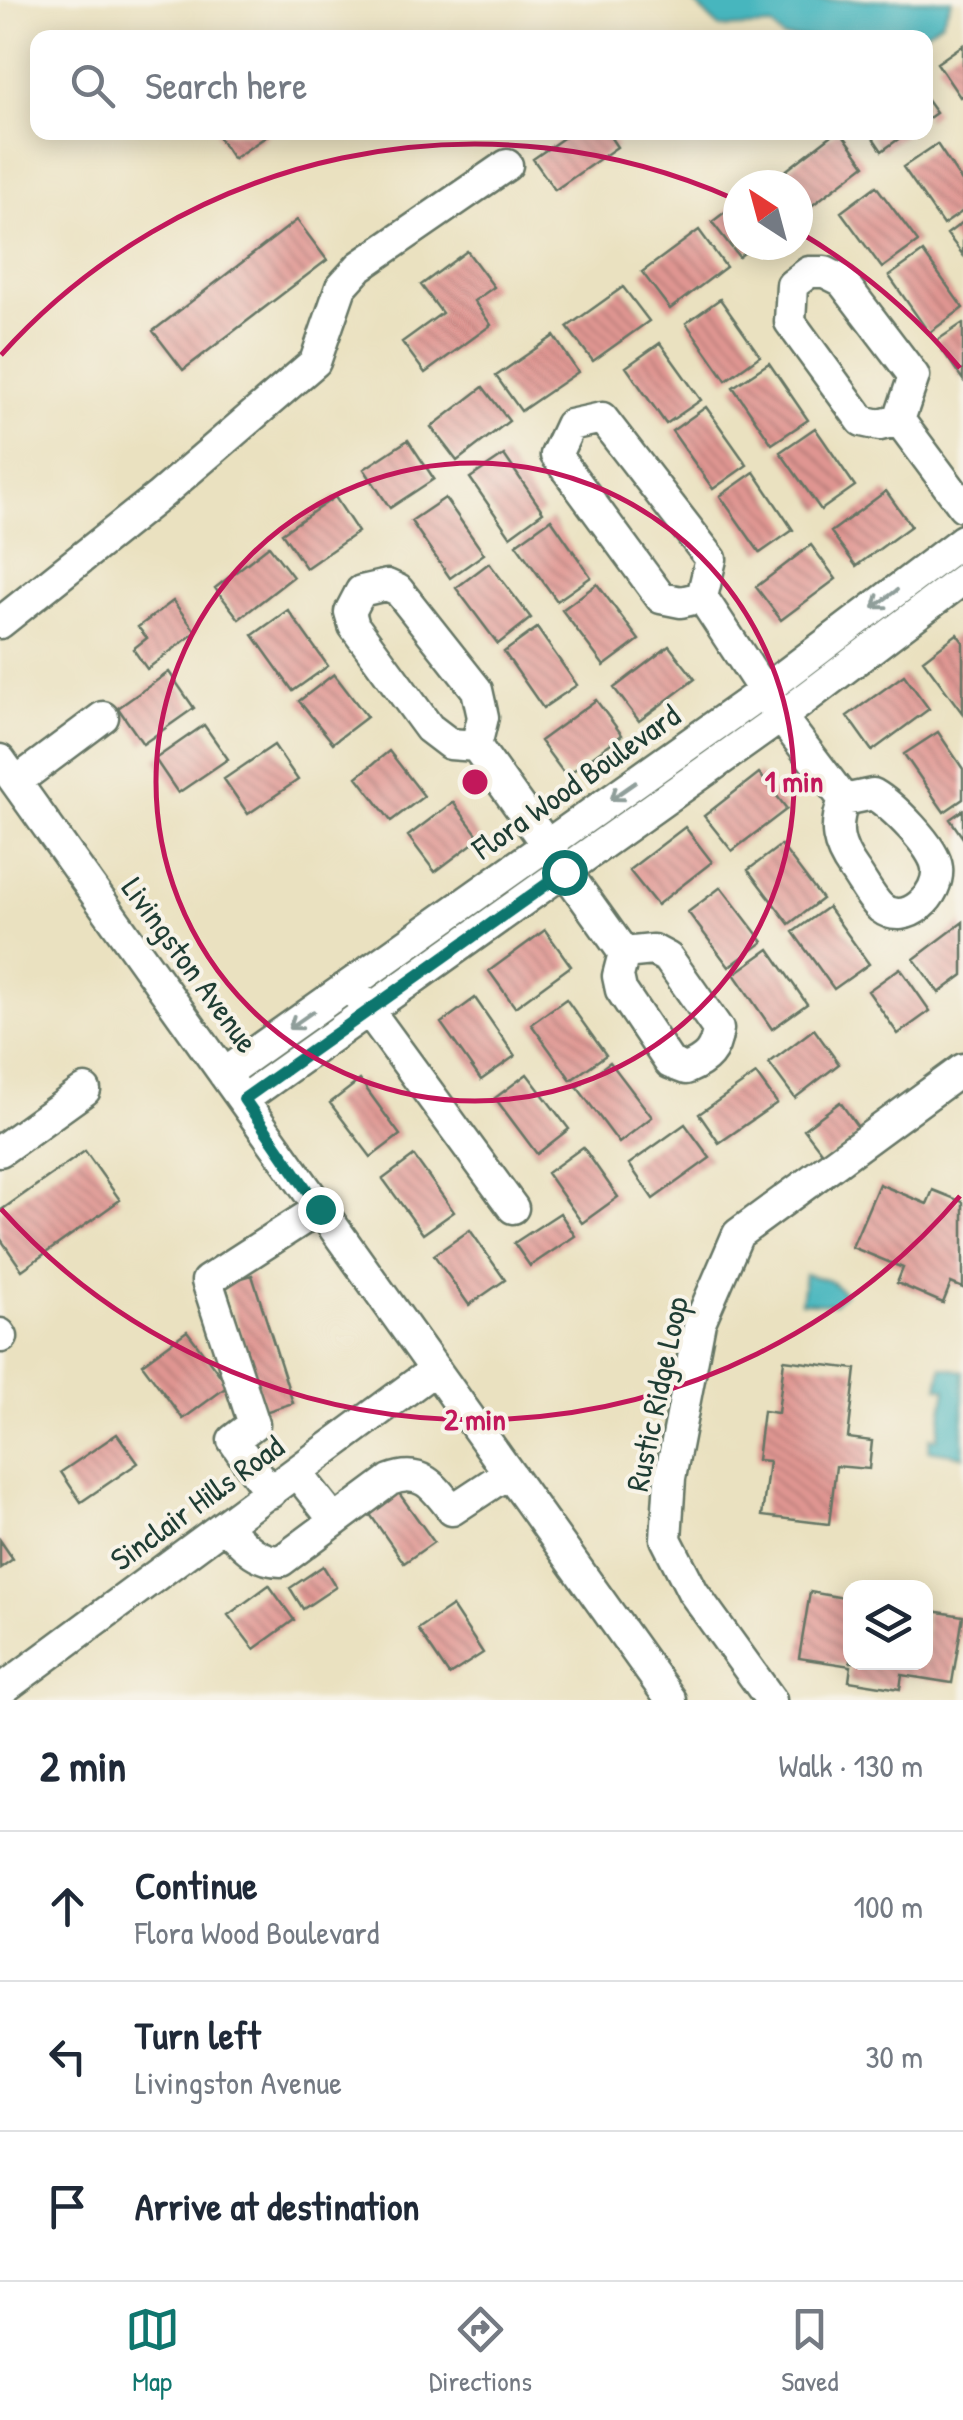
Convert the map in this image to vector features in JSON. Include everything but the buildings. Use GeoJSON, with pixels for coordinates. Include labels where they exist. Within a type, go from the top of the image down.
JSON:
{"type":"FeatureCollection","features":[{"type":"Feature","properties":{"kind":"street"},"geometry":{"type":"LineString","coordinates":[[0,623],[158,497],[316,362],[340,287],[360,266],[508,165]]}},
{"type":"Feature","properties":{"kind":"street"},"geometry":{"type":"LineString","coordinates":[[825,272],[841,280],[914,376],[900,420],[880,425],[862,421],[790,322],[792,285],[800,276],[825,272]]}},
{"type":"Feature","properties":{"kind":"street"},"geometry":{"type":"LineString","coordinates":[[702,597],[682,602],[662,598],[556,456],[570,426],[602,418],[711,559],[702,597],[781,717],[844,800]]}},
{"type":"Feature","properties":{"kind":"street"},"geometry":{"type":"LineString","coordinates":[[900,420],[963,506]]}},
{"type":"Feature","properties":{"kind":"street","name":"Flora Wood Boulevard"},"geometry":{"type":"LineString","coordinates":[[224,1074],[764,691],[963,540]]}},
{"type":"Feature","properties":{"kind":"street","name":"Flora Wood Boulevard"},"geometry":{"type":"LineString","coordinates":[[244,1099],[781,717],[963,579]]}},
{"type":"Feature","properties":{"kind":"street"},"geometry":{"type":"LineString","coordinates":[[476,746],[450,744],[429,728],[354,626],[350,612],[361,591],[387,585],[398,590],[477,690],[484,716],[476,746],[624,953]]}},
{"type":"Feature","properties":{"kind":"street"},"geometry":{"type":"LineString","coordinates":[[8,771],[103,717]]}},
{"type":"Feature","properties":{"kind":"street","name":"Livingston Avenue"},"geometry":{"type":"LineString","coordinates":[[8,771],[671,1700]]}},
{"type":"Feature","properties":{"kind":"street"},"geometry":{"type":"LineString","coordinates":[[351,985],[513,1208]]}},
{"type":"Feature","properties":{"kind":"street","name":"Rustic Ridge Loop"},"geometry":{"type":"LineString","coordinates":[[771,1700],[693,1592],[666,1539],[670,1478],[700,1322],[738,1234],[963,1069]]}},
{"type":"Feature","properties":{"kind":"street"},"geometry":{"type":"LineString","coordinates":[[0,1151],[85,1090]]}},
{"type":"Feature","properties":{"kind":"street"},"geometry":{"type":"LineString","coordinates":[[270,1493],[233,1440],[254,1424],[206,1282],[320,1209]]}},
{"type":"Feature","properties":{"kind":"street","name":"Sinclair Hills Road"},"geometry":{"type":"LineString","coordinates":[[0,1690],[434,1370]]}},
{"type":"Feature","properties":{"kind":"street"},"geometry":{"type":"LineString","coordinates":[[297,1473],[335,1521]]}},
{"type":"Feature","properties":{"kind":"street"},"geometry":{"type":"LineString","coordinates":[[225,1526],[253,1554],[265,1561],[281,1561],[390,1480],[406,1474],[432,1484],[452,1510],[508,1473]]}},
{"type":"Feature","properties":{"kind":"water"},"geometry":{"type":"Polygon","coordinates":[[[691,0],[952,0],[942,21],[929,30],[720,28],[691,0]]]}},
{"type":"Feature","properties":{"kind":"water"},"geometry":{"type":"Polygon","coordinates":[[[805,1274],[830,1281],[845,1293],[834,1304],[801,1302],[805,1274]]]}},
{"type":"Feature","properties":{"kind":"water"},"geometry":{"type":"Polygon","coordinates":[[[942,1367],[963,1371],[963,1456],[928,1450],[930,1438],[937,1439],[946,1389],[938,1387],[942,1367]]]}},
{"type":"Feature","properties":{"kind":"route"},"geometry":{"type":"LineString","coordinates":[[320,1209],[244,1099],[564,872]]}}]}
